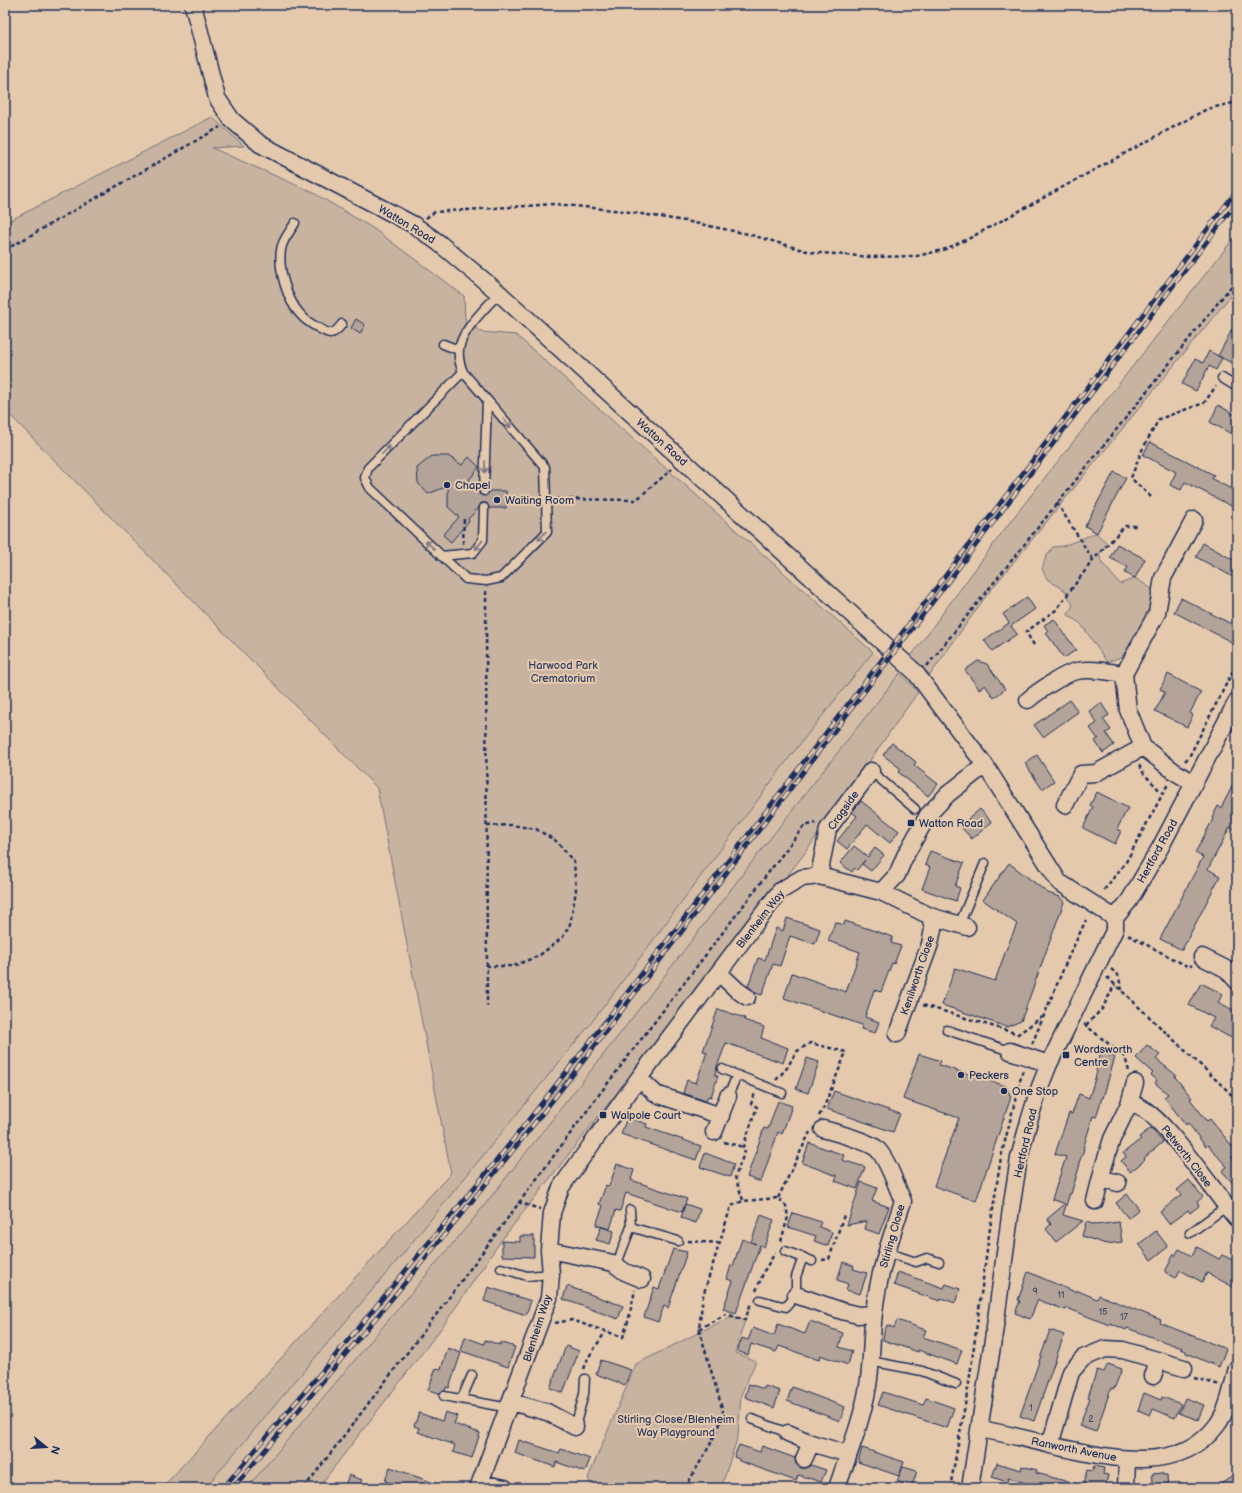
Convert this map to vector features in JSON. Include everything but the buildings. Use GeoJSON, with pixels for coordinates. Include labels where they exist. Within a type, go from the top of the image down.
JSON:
{"type":"FeatureCollection","features":[{"type":"Feature","properties":{"kind":"street","name":"Watton Road"},"geometry":{"type":"LineString","coordinates":[[193,5],[217,98],[232,120],[260,144],[414,225],[440,243],[499,293],[915,672],[985,765],[1059,882],[1098,908],[1115,924]]}},
{"type":"Feature","properties":{"kind":"street"},"geometry":{"type":"LineString","coordinates":[[1194,520],[1163,578],[1157,613],[1124,674],[1128,710],[1137,750],[1194,783]]}},
{"type":"Feature","properties":{"kind":"street"},"geometry":{"type":"LineString","coordinates":[[1028,700],[1040,690],[1075,671],[1094,670],[1124,674]]}},
{"type":"Feature","properties":{"kind":"street","name":"Hertford Road"},"geometry":{"type":"LineString","coordinates":[[970,1488],[980,1429],[1019,1158],[1039,1088],[1072,1016],[1101,959],[1115,924],[1160,848],[1237,701]]}},
{"type":"Feature","properties":{"kind":"street"},"geometry":{"type":"LineString","coordinates":[[1064,805],[1081,774],[1096,773],[1137,750]]}},
{"type":"Feature","properties":{"kind":"street"},"geometry":{"type":"LineString","coordinates":[[963,926],[930,916],[881,892],[897,875],[905,856],[928,815],[948,794],[985,765]]}},
{"type":"Feature","properties":{"kind":"street","name":"Cragside"},"geometry":{"type":"LineString","coordinates":[[819,876],[828,829],[871,772]]}},
{"type":"Feature","properties":{"kind":"street","name":"Blenheim Way"},"geometry":{"type":"LineString","coordinates":[[505,1488],[479,1485],[549,1298],[551,1274],[549,1250],[552,1213],[561,1187],[639,1078],[780,891],[802,878],[819,876],[881,892]]}},
{"type":"Feature","properties":{"kind":"street","name":"Kenilworth Close"},"geometry":{"type":"LineString","coordinates":[[897,1034],[930,944],[933,929],[930,916]]}},
{"type":"Feature","properties":{"kind":"street"},"geometry":{"type":"LineString","coordinates":[[1202,957],[1236,975]]}},
{"type":"Feature","properties":{"kind":"street"},"geometry":{"type":"LineString","coordinates":[[719,973],[737,990],[748,996]]}},
{"type":"Feature","properties":{"kind":"street"},"geometry":{"type":"LineString","coordinates":[[1010,1051],[1049,1064]]}},
{"type":"Feature","properties":{"kind":"street"},"geometry":{"type":"LineString","coordinates":[[639,1078],[656,1094],[721,1116]]}},
{"type":"Feature","properties":{"kind":"street"},"geometry":{"type":"LineString","coordinates":[[1096,1200],[1112,1139],[1129,1104],[1135,1083]]}},
{"type":"Feature","properties":{"kind":"street"},"geometry":{"type":"LineString","coordinates":[[714,1132],[728,1096]]}},
{"type":"Feature","properties":{"kind":"street","name":"Petworth Close"},"geometry":{"type":"LineString","coordinates":[[1129,1104],[1138,1105],[1161,1123],[1237,1219]]}},
{"type":"Feature","properties":{"kind":"street","name":"Stirling Close"},"geometry":{"type":"LineString","coordinates":[[823,1129],[867,1143],[878,1149],[903,1201],[880,1275],[874,1314],[868,1386],[860,1420],[837,1488]]}},
{"type":"Feature","properties":{"kind":"street"},"geometry":{"type":"LineString","coordinates":[[1101,1178],[1118,1183]]}},
{"type":"Feature","properties":{"kind":"street"},"geometry":{"type":"LineString","coordinates":[[549,1250],[613,1263],[625,1272],[640,1279]]}},
{"type":"Feature","properties":{"kind":"street"},"geometry":{"type":"LineString","coordinates":[[796,1294],[842,1311],[858,1314],[874,1314]]}},
{"type":"Feature","properties":{"kind":"street"},"geometry":{"type":"LineString","coordinates":[[1050,1445],[1072,1372],[1083,1358],[1105,1349],[1123,1350],[1184,1368]]}},
{"type":"Feature","properties":{"kind":"street"},"geometry":{"type":"LineString","coordinates":[[1153,1376],[1158,1361]]}},
{"type":"Feature","properties":{"kind":"street","name":"Ranworth Avenue"},"geometry":{"type":"LineString","coordinates":[[980,1429],[1101,1456],[1127,1459],[1152,1459],[1165,1457],[1186,1451],[1195,1446],[1204,1440],[1217,1426],[1227,1408],[1237,1368]]}},
{"type":"Feature","properties":{"kind":"street"},"geometry":{"type":"LineString","coordinates":[[510,1405],[549,1406],[575,1427]]}},
{"type":"Feature","properties":{"kind":"street"},"geometry":{"type":"LineString","coordinates":[[788,1433],[811,1443],[848,1454]]}},
{"type":"Feature","properties":{"kind":"street"},"geometry":{"type":"LineString","coordinates":[[804,1459],[811,1443]]}},
{"type":"Feature","properties":{"kind":"street"},"geometry":{"type":"LineString","coordinates":[[1126,1488],[1127,1459]]}},
{"type":"Feature","properties":{"kind":"lane"},"geometry":{"type":"LineString","coordinates":[[295,223],[283,241],[280,260],[283,282],[293,306],[307,322],[326,332],[336,332],[342,324]]}},
{"type":"Feature","properties":{"kind":"lane"},"geometry":{"type":"LineString","coordinates":[[463,372],[368,468],[365,478],[370,488],[466,579],[486,581],[501,578],[547,532],[546,467],[463,372],[460,362],[459,350],[465,333],[499,293]]}},
{"type":"Feature","properties":{"kind":"lane"},"geometry":{"type":"LineString","coordinates":[[443,344],[459,350]]}},
{"type":"Feature","properties":{"kind":"lane"},"geometry":{"type":"LineString","coordinates":[[1222,378],[1237,387]]}},
{"type":"Feature","properties":{"kind":"lane"},"geometry":{"type":"LineString","coordinates":[[484,491],[487,400]]}},
{"type":"Feature","properties":{"kind":"lane"},"geometry":{"type":"LineString","coordinates":[[441,556],[473,553],[483,540],[484,508]]}},
{"type":"Feature","properties":{"kind":"lane"},"geometry":{"type":"LineString","coordinates":[[871,772],[915,809]]}},
{"type":"Feature","properties":{"kind":"lane"},"geometry":{"type":"LineString","coordinates":[[963,926],[985,864]]}},
{"type":"Feature","properties":{"kind":"lane"},"geometry":{"type":"LineString","coordinates":[[947,1030],[1010,1051]]}},
{"type":"Feature","properties":{"kind":"lane"},"geometry":{"type":"LineString","coordinates":[[722,1069],[782,1093]]}},
{"type":"Feature","properties":{"kind":"lane"},"geometry":{"type":"LineString","coordinates":[[728,1096],[737,1075]]}},
{"type":"Feature","properties":{"kind":"lane"},"geometry":{"type":"LineString","coordinates":[[1190,1233],[1226,1207]]}},
{"type":"Feature","properties":{"kind":"lane"},"geometry":{"type":"LineString","coordinates":[[616,1266],[631,1227],[630,1210]]}},
{"type":"Feature","properties":{"kind":"lane"},"geometry":{"type":"LineString","coordinates":[[631,1227],[678,1241]]}},
{"type":"Feature","properties":{"kind":"lane"},"geometry":{"type":"LineString","coordinates":[[781,1248],[812,1261]]}},
{"type":"Feature","properties":{"kind":"lane"},"geometry":{"type":"LineString","coordinates":[[886,1252],[916,1262],[927,1258],[939,1262]]}},
{"type":"Feature","properties":{"kind":"lane"},"geometry":{"type":"LineString","coordinates":[[760,1300],[786,1308],[796,1294],[796,1277],[803,1257]]}},
{"type":"Feature","properties":{"kind":"lane"},"geometry":{"type":"LineString","coordinates":[[501,1268],[527,1276],[551,1274]]}},
{"type":"Feature","properties":{"kind":"lane"},"geometry":{"type":"LineString","coordinates":[[870,1361],[922,1371],[956,1384]]}},
{"type":"Feature","properties":{"kind":"lane"},"geometry":{"type":"LineString","coordinates":[[462,1398],[472,1375]]}},
{"type":"Feature","properties":{"kind":"lane"},"geometry":{"type":"LineString","coordinates":[[575,1427],[584,1394],[585,1379]]}},
{"type":"Feature","properties":{"kind":"lane"},"geometry":{"type":"LineString","coordinates":[[444,1396],[510,1405]]}},
{"type":"Feature","properties":{"kind":"lane"},"geometry":{"type":"LineString","coordinates":[[752,1419],[788,1433]]}},
{"type":"Feature","properties":{"kind":"path"},"geometry":{"type":"LineString","coordinates":[[414,225],[435,212],[556,204],[623,211],[685,221],[748,234],[810,252],[871,257],[917,256],[944,250],[970,238],[1207,110],[1237,102]]}},
{"type":"Feature","properties":{"kind":"path"},"geometry":{"type":"LineString","coordinates":[[5,250],[232,120]]}},
{"type":"Feature","properties":{"kind":"path"},"geometry":{"type":"LineString","coordinates":[[935,655],[1237,279]]}},
{"type":"Feature","properties":{"kind":"path"},"geometry":{"type":"LineString","coordinates":[[1151,497],[1131,478],[1141,452],[1159,419],[1204,403],[1222,378]]}},
{"type":"Feature","properties":{"kind":"path"},"geometry":{"type":"LineString","coordinates":[[546,498],[636,500],[682,460]]}},
{"type":"Feature","properties":{"kind":"path"},"geometry":{"type":"LineString","coordinates":[[1057,503],[1093,560]]}},
{"type":"Feature","properties":{"kind":"path"},"geometry":{"type":"LineString","coordinates":[[463,554],[464,517]]}},
{"type":"Feature","properties":{"kind":"path"},"geometry":{"type":"LineString","coordinates":[[1034,644],[1026,632],[1056,610],[1093,560],[1125,526],[1136,526]]}},
{"type":"Feature","properties":{"kind":"path"},"geometry":{"type":"LineString","coordinates":[[486,581],[487,1006]]}},
{"type":"Feature","properties":{"kind":"path"},"geometry":{"type":"LineString","coordinates":[[1104,890],[1126,862],[1175,772],[1189,757],[1237,662]]}},
{"type":"Feature","properties":{"kind":"path"},"geometry":{"type":"LineString","coordinates":[[1137,750],[1144,774],[1163,794]]}},
{"type":"Feature","properties":{"kind":"path"},"geometry":{"type":"LineString","coordinates":[[304,1488],[439,1311],[518,1202],[804,826],[836,818]]}},
{"type":"Feature","properties":{"kind":"path"},"geometry":{"type":"LineString","coordinates":[[486,826],[510,824],[536,829],[556,841],[574,862],[576,891],[570,924],[563,937],[540,955],[514,966],[487,966]]}},
{"type":"Feature","properties":{"kind":"path"},"geometry":{"type":"LineString","coordinates":[[909,1001],[1018,1034],[1042,1017],[1086,920]]}},
{"type":"Feature","properties":{"kind":"path"},"geometry":{"type":"LineString","coordinates":[[1115,924],[1127,934],[1189,967],[1202,957]]}},
{"type":"Feature","properties":{"kind":"path"},"geometry":{"type":"LineString","coordinates":[[1101,959],[1118,975],[1122,991]]}},
{"type":"Feature","properties":{"kind":"path"},"geometry":{"type":"LineString","coordinates":[[1107,977],[1237,1101]]}},
{"type":"Feature","properties":{"kind":"path"},"geometry":{"type":"LineString","coordinates":[[1111,980],[1120,983]]}},
{"type":"Feature","properties":{"kind":"path"},"geometry":{"type":"LineString","coordinates":[[1086,1025],[1102,1009],[1115,984]]}},
{"type":"Feature","properties":{"kind":"path"},"geometry":{"type":"LineString","coordinates":[[1072,1016],[1086,1025],[1125,1057],[1128,1066],[1128,1081],[1135,1083]]}},
{"type":"Feature","properties":{"kind":"path"},"geometry":{"type":"LineString","coordinates":[[771,1088],[778,1077],[787,1068],[796,1052],[810,1042],[846,1052]]}},
{"type":"Feature","properties":{"kind":"path"},"geometry":{"type":"LineString","coordinates":[[743,1201],[735,1177],[745,1151],[743,1148],[757,1107],[751,1104],[759,1084]]}},
{"type":"Feature","properties":{"kind":"path"},"geometry":{"type":"LineString","coordinates":[[685,1488],[710,1445],[724,1415],[699,1328],[703,1296],[719,1243],[731,1206],[743,1201],[778,1198],[786,1206],[788,1217],[781,1248],[764,1271],[745,1320],[726,1314],[699,1328]]}},
{"type":"Feature","properties":{"kind":"path"},"geometry":{"type":"LineString","coordinates":[[518,1202],[552,1213]]}},
{"type":"Feature","properties":{"kind":"path"},"geometry":{"type":"LineString","coordinates":[[812,1261],[829,1259],[844,1215]]}},
{"type":"Feature","properties":{"kind":"path"},"geometry":{"type":"LineString","coordinates":[[678,1241],[703,1241],[719,1243]]}},
{"type":"Feature","properties":{"kind":"path"},"geometry":{"type":"LineString","coordinates":[[541,1319],[554,1323],[571,1320],[623,1337],[640,1279]]}},
{"type":"Feature","properties":{"kind":"path"},"geometry":{"type":"LineString","coordinates":[[585,1379],[583,1374],[588,1358],[606,1331]]}},
{"type":"Feature","properties":{"kind":"path"},"geometry":{"type":"LineString","coordinates":[[1184,1368],[1185,1376],[1232,1388]]}},
{"type":"Feature","properties":{"kind":"shaded area"},"geometry":{"type":"Polygon","coordinates":[[[866,647],[896,669],[907,680],[288,1488],[162,1488],[451,1174],[866,647]]]}},
{"type":"Feature","properties":{"kind":"green space","name":"Harwood Park Crematorium"},"geometry":{"type":"Polygon","coordinates":[[[212,117],[244,146],[212,148],[312,192],[374,229],[464,296],[465,319],[481,332],[516,335],[873,652],[792,754],[592,1022],[401,1256],[205,1488],[162,1488],[451,1173],[377,788],[5,410],[5,223],[212,117]]]}},
{"type":"Feature","properties":{"kind":"green space"},"geometry":{"type":"Polygon","coordinates":[[[1237,234],[1237,288],[986,596],[930,675],[911,656],[1010,522],[1237,234]]]}},
{"type":"Feature","properties":{"kind":"green space"},"geometry":{"type":"Polygon","coordinates":[[[1096,533],[1108,544],[1099,554],[1102,563],[1120,584],[1135,578],[1155,591],[1154,604],[1138,636],[1121,657],[1107,662],[1081,624],[1068,615],[1073,605],[1065,591],[1047,579],[1042,569],[1046,557],[1053,547],[1063,546],[1096,533]]]}},
{"type":"Feature","properties":{"kind":"green space"},"geometry":{"type":"Polygon","coordinates":[[[900,673],[918,692],[802,857],[500,1242],[443,1326],[318,1488],[247,1488],[471,1222],[619,1035],[900,673]]]}},
{"type":"Feature","properties":{"kind":"green space","name":"Stirling Close/Blenheim Way Playground"},"geometry":{"type":"Polygon","coordinates":[[[732,1316],[745,1320],[735,1353],[756,1361],[741,1395],[738,1436],[721,1488],[593,1488],[588,1478],[636,1364],[732,1316]]]}},
{"type":"Feature","properties":{"kind":"railway"},"geometry":{"type":"LineString","coordinates":[[223,1488],[329,1363],[497,1160],[578,1057],[880,662],[1237,190]]}},
{"type":"Feature","properties":{"kind":"railway"},"geometry":{"type":"LineString","coordinates":[[233,1488],[455,1222],[584,1060],[1237,202]]}},
{"type":"Feature","properties":{"kind":"place","name":"Chapel"},"geometry":{"type":"Point","coordinates":[447,485]}},
{"type":"Feature","properties":{"kind":"place","name":"Waiting Room"},"geometry":{"type":"Point","coordinates":[497,500]}},
{"type":"Feature","properties":{"kind":"place","name":"Watton Road"},"geometry":{"type":"Point","coordinates":[911,823]}},
{"type":"Feature","properties":{"kind":"place","name":"Wordsworth Centre"},"geometry":{"type":"Point","coordinates":[1066,1055]}},
{"type":"Feature","properties":{"kind":"place","name":"Peckers"},"geometry":{"type":"Point","coordinates":[961,1075]}},
{"type":"Feature","properties":{"kind":"place","name":"One Stop"},"geometry":{"type":"Point","coordinates":[1004,1091]}},
{"type":"Feature","properties":{"kind":"place","name":"Walpole Court"},"geometry":{"type":"Point","coordinates":[603,1115]}}]}
